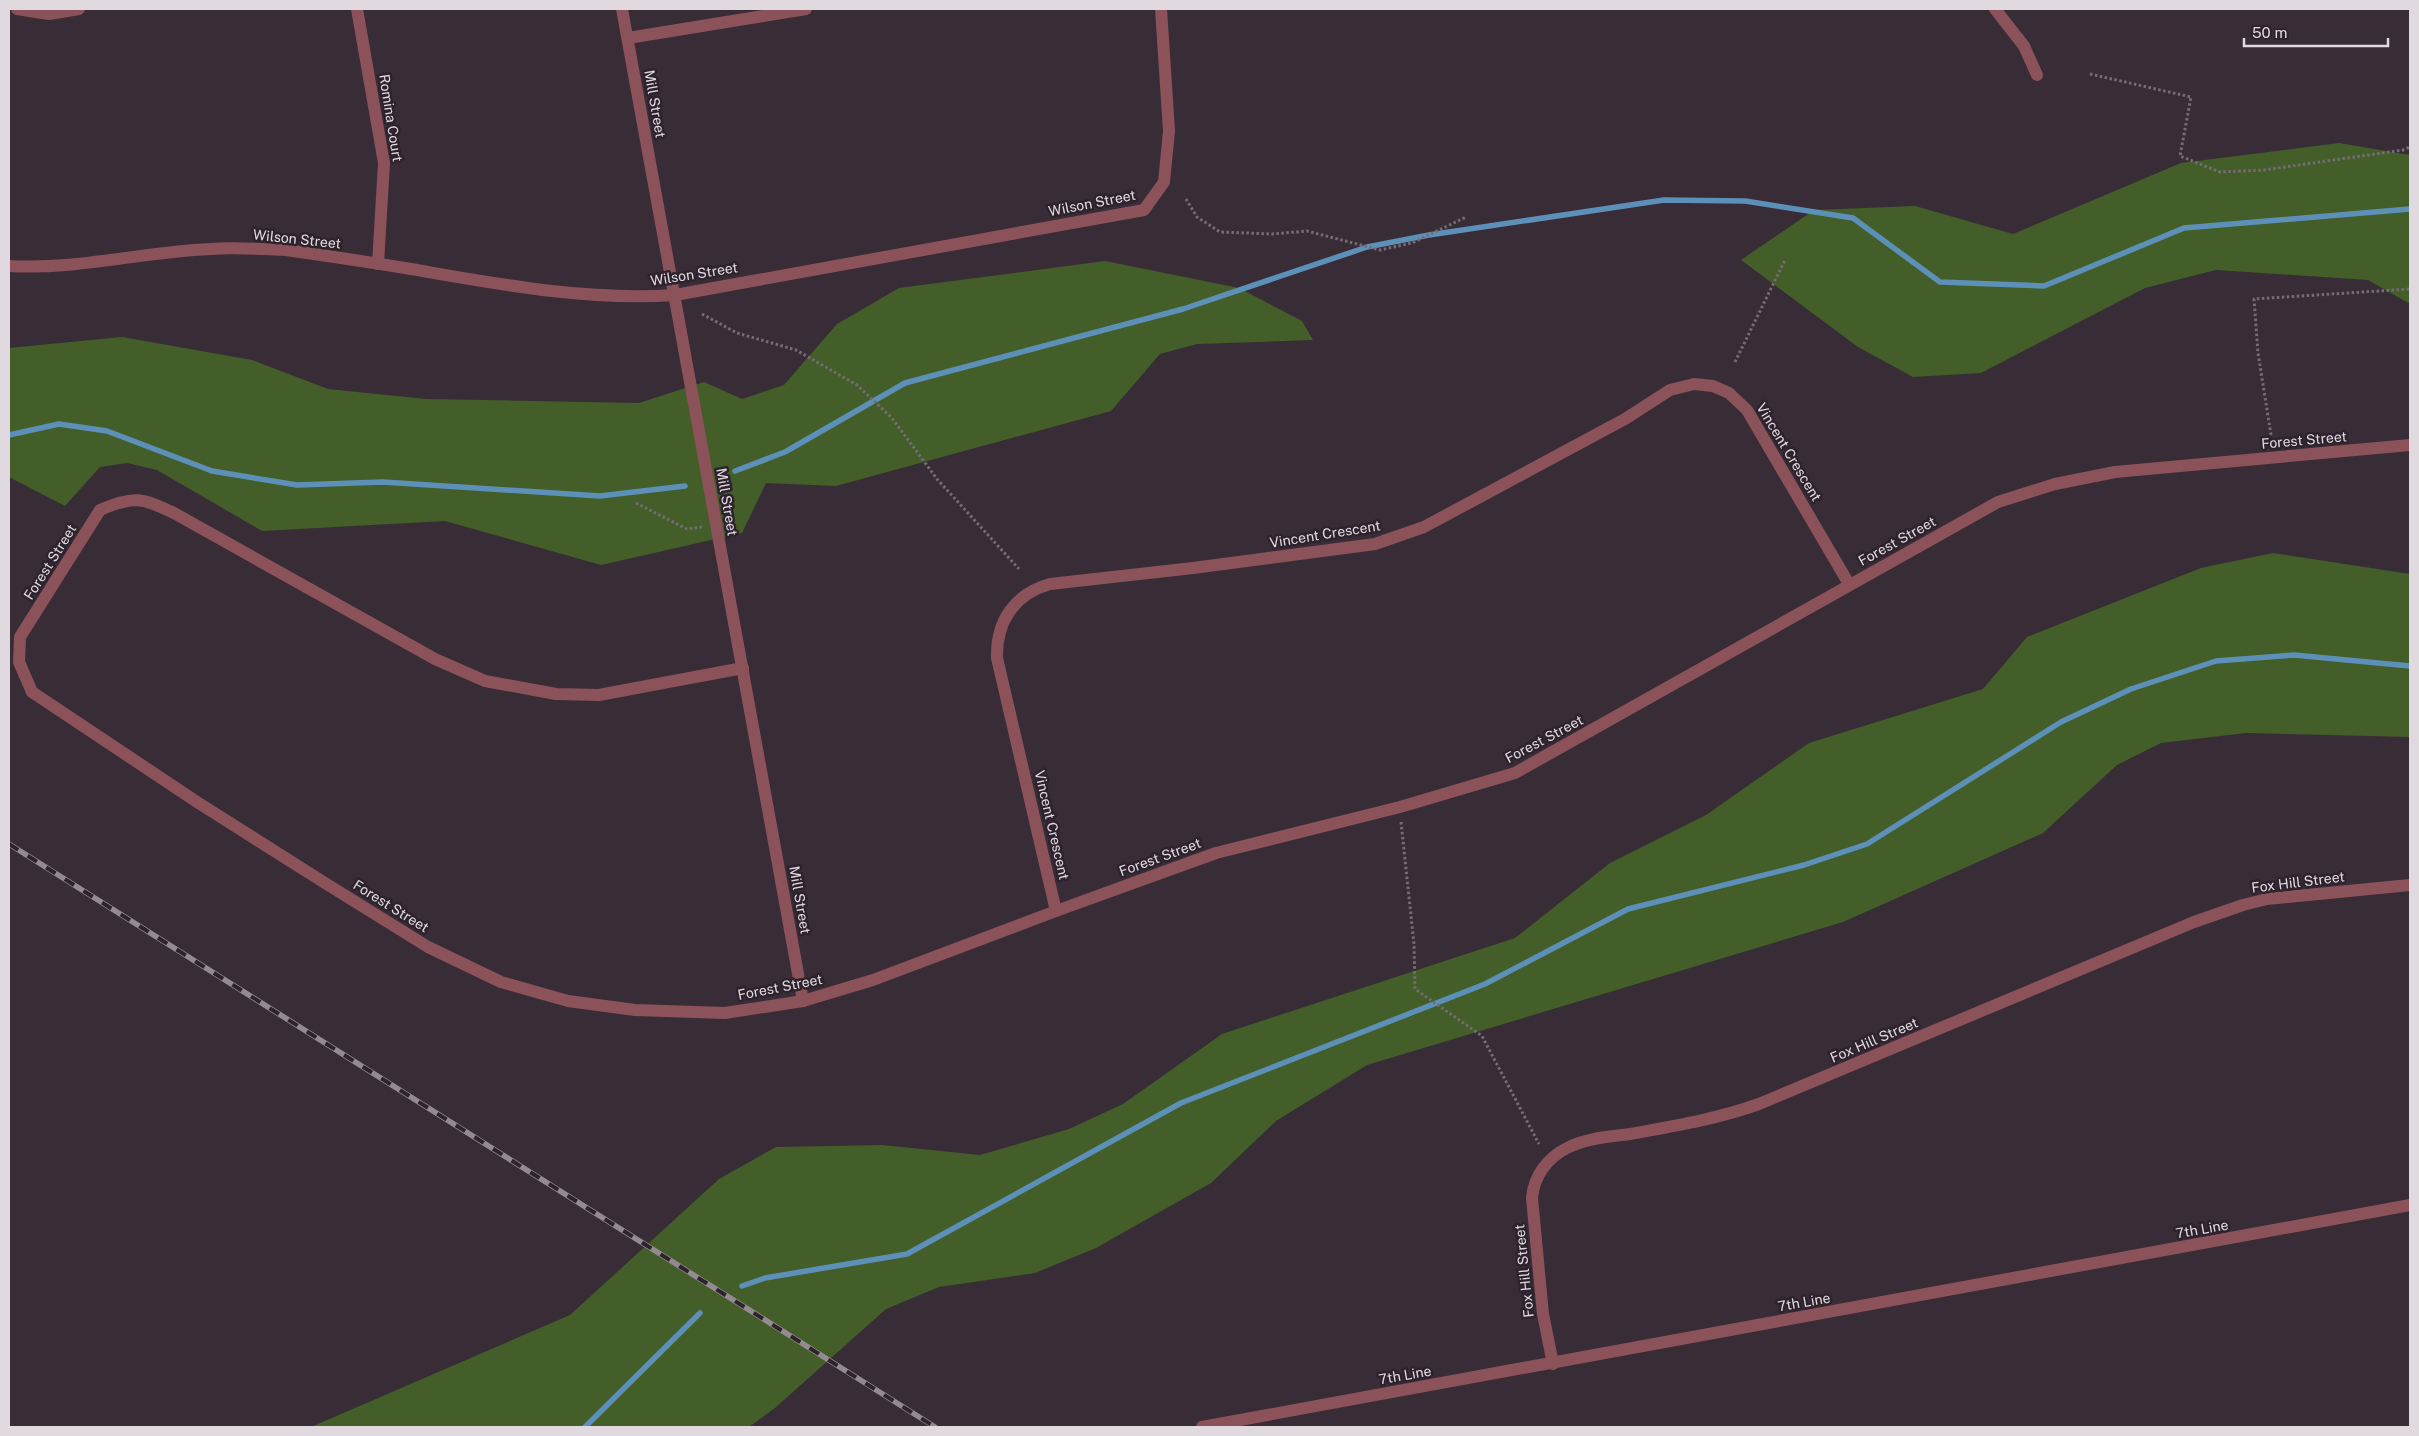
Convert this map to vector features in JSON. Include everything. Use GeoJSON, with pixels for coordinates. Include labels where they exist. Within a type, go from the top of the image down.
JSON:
{"type":"FeatureCollection","features":[{"type":"Feature","properties":{"kind":"street"},"geometry":{"type":"LineString","coordinates":[[17,9],[49,14],[79,9]]}},
{"type":"Feature","properties":{"kind":"street","name":"Romina Court"},"geometry":{"type":"LineString","coordinates":[[357,9],[384,163],[378,264]]}},
{"type":"Feature","properties":{"kind":"street","name":"Mill Street"},"geometry":{"type":"LineString","coordinates":[[622,9],[803,1000]]}},
{"type":"Feature","properties":{"kind":"street"},"geometry":{"type":"LineString","coordinates":[[628,38],[806,9]]}},
{"type":"Feature","properties":{"kind":"street","name":"Wilson Street"},"geometry":{"type":"LineString","coordinates":[[9,266],[35,268],[84,265],[209,249],[255,248],[378,264],[478,281],[599,297],[637,298],[675,295],[1144,210],[1164,182],[1168,130],[1161,9]]}},
{"type":"Feature","properties":{"kind":"street"},"geometry":{"type":"LineString","coordinates":[[1995,9],[2024,46],[2037,75]]}},
{"type":"Feature","properties":{"kind":"street","name":"Vincent Crescent"},"geometry":{"type":"LineString","coordinates":[[1056,910],[997,658],[997,641],[1005,617],[1020,599],[1034,589],[1050,584],[1193,568],[1375,544],[1424,527],[1625,419],[1670,390],[1694,384],[1713,386],[1729,393],[1748,410],[1849,584]]}},
{"type":"Feature","properties":{"kind":"street","name":"Forest Street"},"geometry":{"type":"LineString","coordinates":[[742,668],[599,695],[556,694],[485,681],[435,659],[183,518],[146,500],[122,500],[100,510],[20,637],[19,662],[32,692],[197,802],[428,947],[501,982],[568,1001],[635,1010],[725,1013],[803,1000],[873,980],[1056,910],[1216,853],[1400,807],[1515,773],[1998,502],[2054,484],[2115,472],[2410,445]]}},
{"type":"Feature","properties":{"kind":"street","name":"Fox Hill Street"},"geometry":{"type":"LineString","coordinates":[[1553,1364],[1543,1314],[1532,1198],[1534,1184],[1541,1170],[1551,1158],[1566,1148],[1598,1139],[1716,1118],[1752,1107],[2185,926],[2243,904],[2290,896],[2410,885]]}},
{"type":"Feature","properties":{"kind":"street","name":"7th Line"},"geometry":{"type":"LineString","coordinates":[[1202,1427],[2410,1205]]}},
{"type":"Feature","properties":{"kind":"path"},"geometry":{"type":"LineString","coordinates":[[2090,74],[2191,97],[2180,156],[2220,172],[2264,170],[2403,150],[2410,147]]}},
{"type":"Feature","properties":{"kind":"path"},"geometry":{"type":"LineString","coordinates":[[1186,199],[1197,217],[1220,232],[1272,234],[1307,231],[1380,250],[1412,243],[1466,217]]}},
{"type":"Feature","properties":{"kind":"path"},"geometry":{"type":"LineString","coordinates":[[1735,362],[1785,260]]}},
{"type":"Feature","properties":{"kind":"path"},"geometry":{"type":"LineString","coordinates":[[2271,435],[2258,353],[2254,299],[2410,289]]}},
{"type":"Feature","properties":{"kind":"path"},"geometry":{"type":"LineString","coordinates":[[702,314],[737,333],[796,350],[857,385],[892,418],[937,479],[1020,568]]}},
{"type":"Feature","properties":{"kind":"path"},"geometry":{"type":"LineString","coordinates":[[636,502],[687,529],[715,525]]}},
{"type":"Feature","properties":{"kind":"path"},"geometry":{"type":"LineString","coordinates":[[1400,807],[1414,944],[1415,989],[1482,1036],[1539,1144]]}},
{"type":"Feature","properties":{"kind":"green space"},"geometry":{"type":"Polygon","coordinates":[[[2339,143],[2410,155],[2410,304],[2368,280],[2216,270],[2145,288],[1981,373],[1913,377],[1858,347],[1741,260],[1814,210],[1915,206],[2013,234],[2181,163],[2339,143]]]}},
{"type":"Feature","properties":{"kind":"green space"},"geometry":{"type":"Polygon","coordinates":[[[1105,261],[1239,288],[1302,321],[1313,340],[1197,344],[1160,354],[1111,411],[836,486],[766,483],[742,533],[601,565],[445,521],[262,531],[157,470],[127,463],[100,467],[65,506],[9,477],[9,348],[122,337],[252,360],[328,389],[426,399],[639,403],[704,382],[742,399],[784,385],[837,324],[899,288],[1105,261]]]}},
{"type":"Feature","properties":{"kind":"green space"},"geometry":{"type":"Polygon","coordinates":[[[2273,553],[2410,574],[2410,737],[2246,733],[2161,743],[2117,765],[2043,833],[1843,922],[1367,1065],[1276,1121],[1211,1183],[1096,1248],[1035,1273],[939,1287],[886,1309],[775,1408],[749,1427],[311,1427],[570,1315],[719,1179],[776,1147],[882,1145],[980,1155],[1069,1129],[1123,1104],[1222,1034],[1515,938],[1610,863],[1706,815],[1809,743],[1983,689],[2027,637],[2201,568],[2273,553]]]}},
{"type":"Feature","properties":{"kind":"waterway"},"geometry":{"type":"LineString","coordinates":[[735,471],[785,452],[905,383],[1183,309],[1367,247],[1429,235],[1664,200],[1745,201],[1853,218],[1940,282],[2044,286],[2184,228],[2410,209]]}},
{"type":"Feature","properties":{"kind":"waterway"},"geometry":{"type":"LineString","coordinates":[[9,435],[59,424],[107,431],[212,471],[297,485],[383,482],[600,496],[685,486]]}},
{"type":"Feature","properties":{"kind":"waterway"},"geometry":{"type":"LineString","coordinates":[[742,1286],[765,1278],[907,1254],[1181,1103],[1485,984],[1628,909],[1804,865],[1867,844],[2061,722],[2131,689],[2216,661],[2294,655],[2410,666]]}},
{"type":"Feature","properties":{"kind":"waterway"},"geometry":{"type":"LineString","coordinates":[[585,1427],[700,1313]]}},
{"type":"Feature","properties":{"kind":"railway"},"geometry":{"type":"LineString","coordinates":[[9,844],[935,1427]]}}]}
